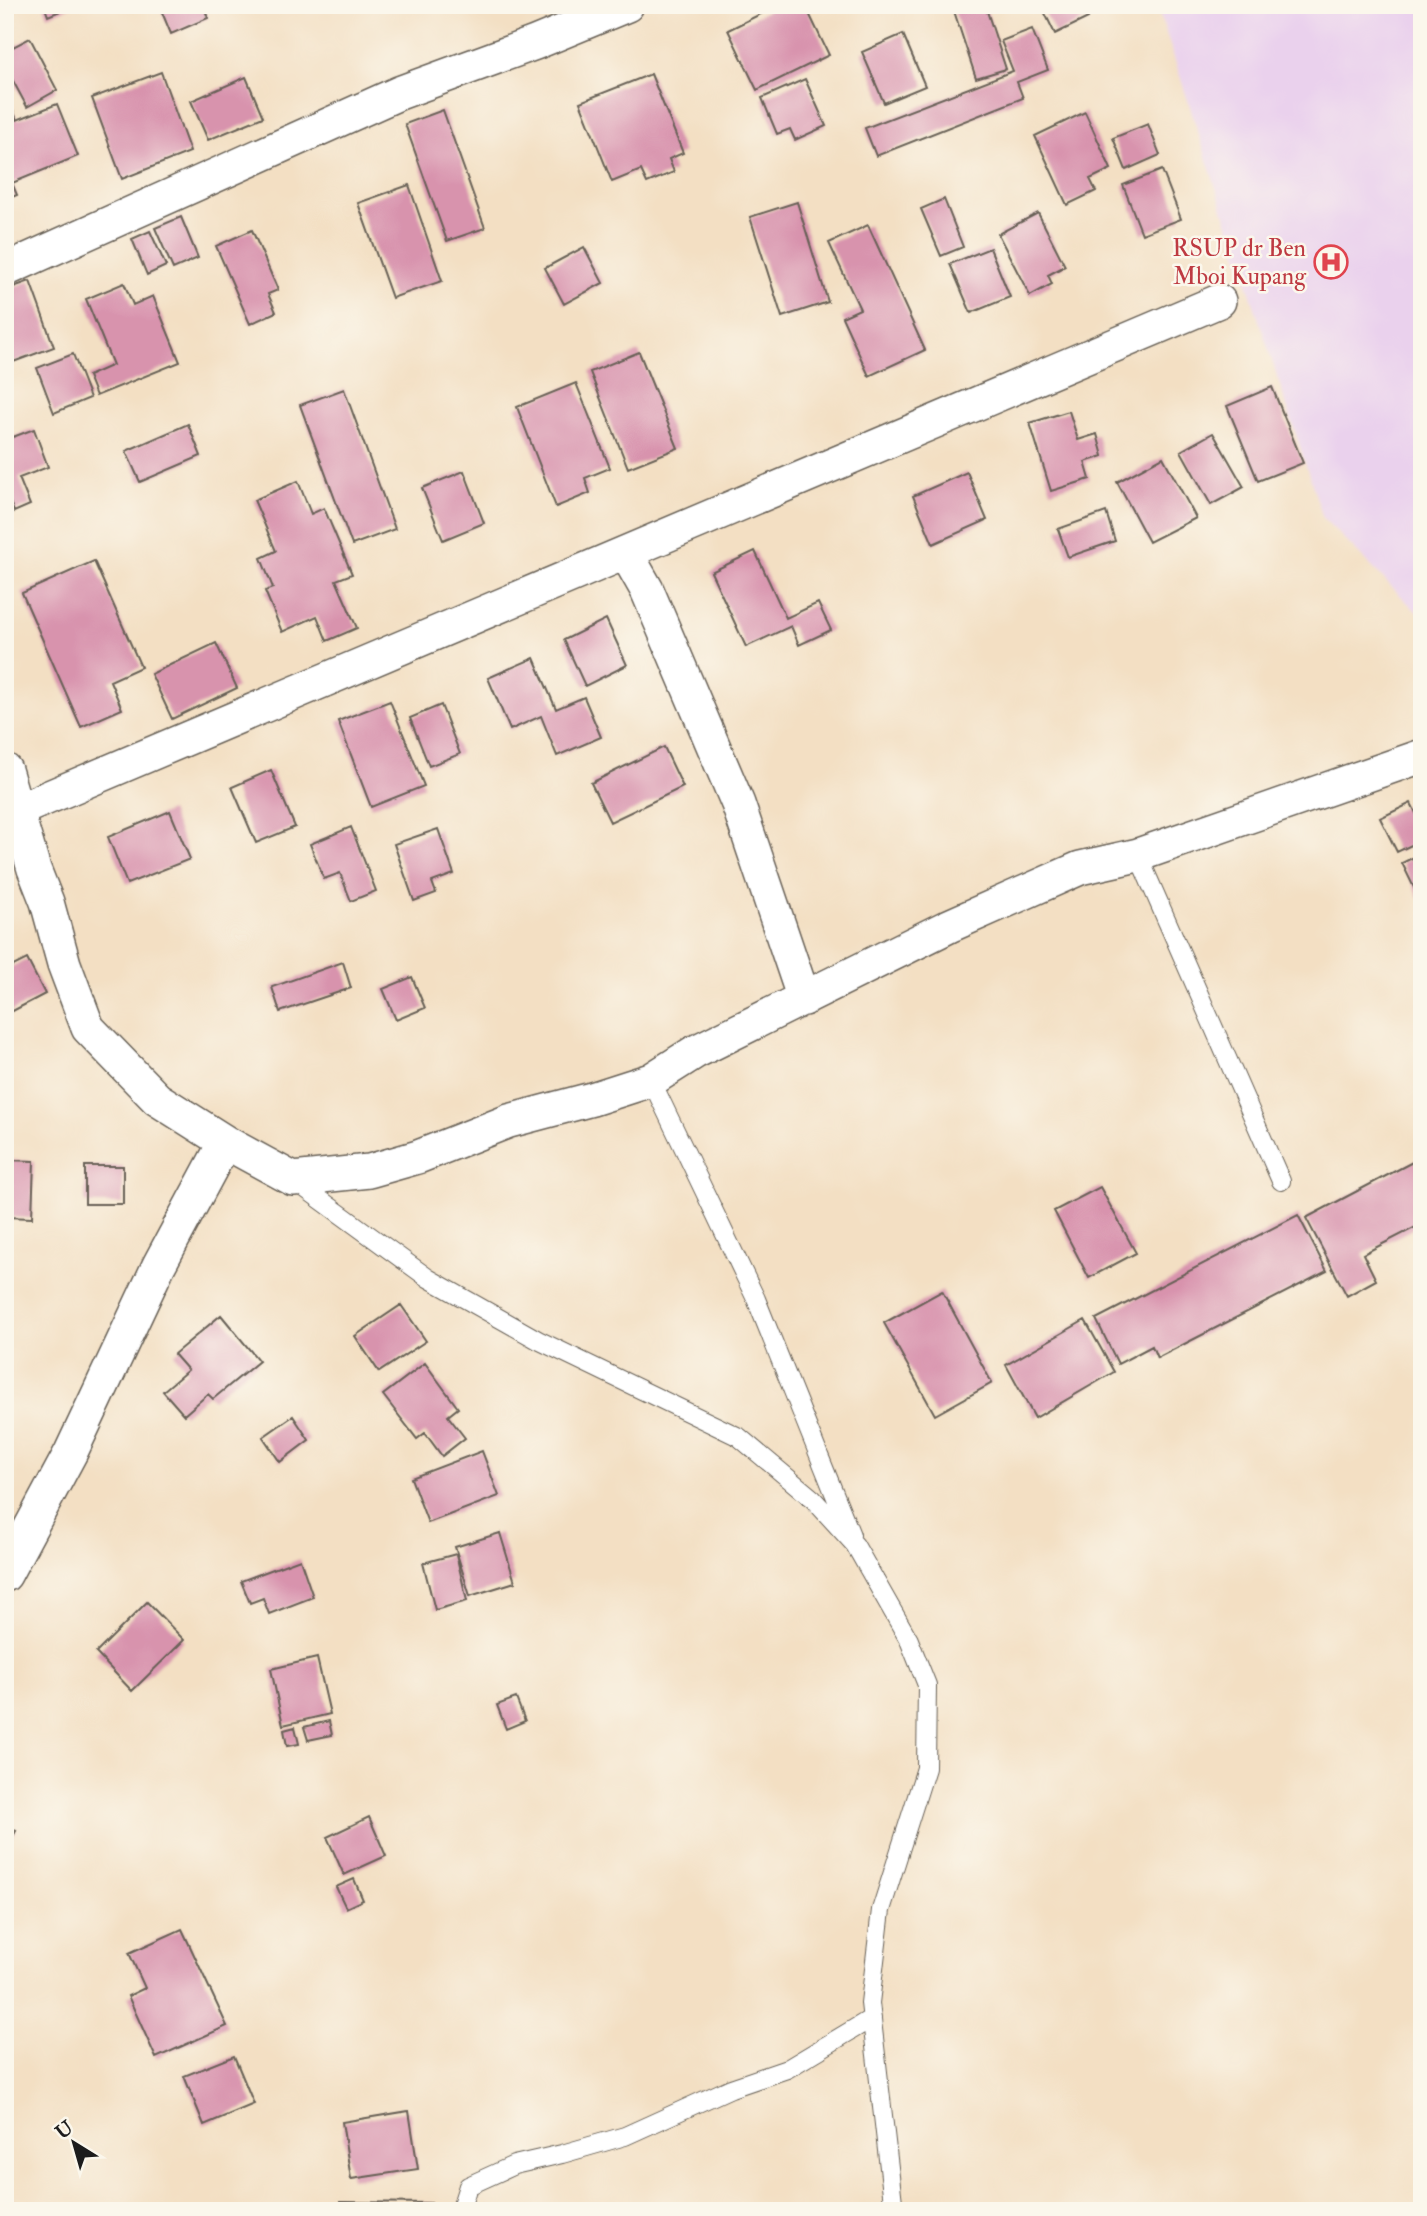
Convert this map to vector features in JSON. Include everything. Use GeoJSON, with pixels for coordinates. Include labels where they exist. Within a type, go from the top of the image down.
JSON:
{"type":"FeatureCollection","features":[{"type":"Feature","properties":{"kind":"street"},"geometry":{"type":"LineString","coordinates":[[5,270],[399,93],[535,43],[627,5]]}},
{"type":"Feature","properties":{"kind":"street"},"geometry":{"type":"LineString","coordinates":[[16,811],[1219,300]]}},
{"type":"Feature","properties":{"kind":"street"},"geometry":{"type":"LineString","coordinates":[[626,553],[647,590],[738,804],[804,999]]}},
{"type":"Feature","properties":{"kind":"street"},"geometry":{"type":"LineString","coordinates":[[5,770],[64,964],[88,1028],[157,1099],[225,1142],[293,1180],[382,1168],[418,1157],[509,1121],[651,1080],[695,1052],[949,926],[1080,868],[1138,855],[1422,756]]}},
{"type":"Feature","properties":{"kind":"street"},"geometry":{"type":"LineString","coordinates":[[5,1575],[71,1452],[159,1265],[225,1142]]}},
{"type":"Feature","properties":{"kind":"lane"},"geometry":{"type":"LineString","coordinates":[[1138,855],[1281,1181]]}},
{"type":"Feature","properties":{"kind":"lane"},"geometry":{"type":"LineString","coordinates":[[651,1080],[756,1299],[855,1545],[909,1640],[927,1685],[926,1768],[881,1910],[870,2003],[894,2211]]}},
{"type":"Feature","properties":{"kind":"lane"},"geometry":{"type":"LineString","coordinates":[[293,1180],[428,1278],[538,1340],[739,1437],[813,1499],[855,1545]]}},
{"type":"Feature","properties":{"kind":"lane"},"geometry":{"type":"LineString","coordinates":[[460,2211],[468,2186],[514,2165],[625,2136],[731,2088],[787,2069],[872,2018]]}},
{"type":"Feature","properties":{"kind":"shaded area","name":"RSUP dr Ben Mboi Kupang"},"geometry":{"type":"Polygon","coordinates":[[[1157,5],[1422,5],[1422,617],[1323,518],[1157,5]]]}},
{"type":"Feature","properties":{"kind":"building"},"geometry":{"type":"Polygon","coordinates":[[[44,5],[75,5],[48,16],[44,5]]]}},
{"type":"Feature","properties":{"kind":"building"},"geometry":{"type":"Polygon","coordinates":[[[159,5],[203,5],[208,18],[171,34],[159,5]]]}},
{"type":"Feature","properties":{"kind":"building"},"geometry":{"type":"Polygon","coordinates":[[[779,5],[805,5],[829,55],[757,90],[728,30],[779,5]]]}},
{"type":"Feature","properties":{"kind":"building"},"geometry":{"type":"Polygon","coordinates":[[[952,5],[985,5],[1006,69],[976,78],[952,5]]]}},
{"type":"Feature","properties":{"kind":"building"},"geometry":{"type":"Polygon","coordinates":[[[1041,5],[1082,5],[1088,18],[1055,34],[1041,5]]]}},
{"type":"Feature","properties":{"kind":"building"},"geometry":{"type":"Polygon","coordinates":[[[1032,29],[1048,70],[1017,82],[1023,98],[876,156],[865,128],[1013,71],[1001,41],[1032,29]]]}},
{"type":"Feature","properties":{"kind":"building"},"geometry":{"type":"Polygon","coordinates":[[[903,34],[925,86],[884,103],[862,52],[903,34]]]}},
{"type":"Feature","properties":{"kind":"building"},"geometry":{"type":"Polygon","coordinates":[[[30,38],[57,90],[27,107],[5,66],[5,51],[30,38]]]}},
{"type":"Feature","properties":{"kind":"building"},"geometry":{"type":"Polygon","coordinates":[[[161,72],[190,152],[122,179],[92,98],[161,72]]]}},
{"type":"Feature","properties":{"kind":"building"},"geometry":{"type":"Polygon","coordinates":[[[651,74],[683,153],[669,159],[674,172],[647,183],[641,170],[612,182],[580,102],[651,74]]]}},
{"type":"Feature","properties":{"kind":"building"},"geometry":{"type":"Polygon","coordinates":[[[246,77],[263,117],[208,140],[191,101],[246,77]]]}},
{"type":"Feature","properties":{"kind":"building"},"geometry":{"type":"Polygon","coordinates":[[[805,79],[826,126],[795,140],[790,129],[777,134],[762,98],[805,79]]]}},
{"type":"Feature","properties":{"kind":"building"},"geometry":{"type":"Polygon","coordinates":[[[5,91],[17,120],[57,104],[78,156],[12,183],[17,195],[5,200],[5,91]]]}},
{"type":"Feature","properties":{"kind":"building"},"geometry":{"type":"Polygon","coordinates":[[[443,110],[485,228],[447,241],[405,124],[443,110]]]}},
{"type":"Feature","properties":{"kind":"building"},"geometry":{"type":"Polygon","coordinates":[[[1085,112],[1111,169],[1090,179],[1096,191],[1067,205],[1035,136],[1085,112]]]}},
{"type":"Feature","properties":{"kind":"building"},"geometry":{"type":"Polygon","coordinates":[[[1148,124],[1160,155],[1126,170],[1113,138],[1148,124]]]}},
{"type":"Feature","properties":{"kind":"building"},"geometry":{"type":"Polygon","coordinates":[[[1162,170],[1181,219],[1142,234],[1123,185],[1162,170]]]}},
{"type":"Feature","properties":{"kind":"building"},"geometry":{"type":"Polygon","coordinates":[[[409,185],[442,281],[392,298],[358,203],[409,185]]]}},
{"type":"Feature","properties":{"kind":"building"},"geometry":{"type":"Polygon","coordinates":[[[944,199],[963,247],[941,256],[921,209],[944,199]]]}},
{"type":"Feature","properties":{"kind":"building"},"geometry":{"type":"Polygon","coordinates":[[[797,202],[828,302],[782,317],[750,217],[797,202]]]}},
{"type":"Feature","properties":{"kind":"building"},"geometry":{"type":"Polygon","coordinates":[[[1038,213],[1065,266],[1048,275],[1052,284],[1030,296],[998,234],[1038,213]]]}},
{"type":"Feature","properties":{"kind":"building"},"geometry":{"type":"Polygon","coordinates":[[[181,217],[198,258],[173,269],[155,228],[181,217]]]}},
{"type":"Feature","properties":{"kind":"building"},"geometry":{"type":"Polygon","coordinates":[[[868,225],[925,350],[869,376],[842,317],[860,309],[829,243],[868,225]]]}},
{"type":"Feature","properties":{"kind":"building"},"geometry":{"type":"Polygon","coordinates":[[[252,230],[278,290],[268,294],[276,312],[250,324],[216,246],[252,230]]]}},
{"type":"Feature","properties":{"kind":"building"},"geometry":{"type":"Polygon","coordinates":[[[150,231],[166,266],[147,275],[132,239],[150,231]]]}},
{"type":"Feature","properties":{"kind":"building"},"geometry":{"type":"Polygon","coordinates":[[[584,247],[603,283],[564,304],[545,268],[584,247]]]}},
{"type":"Feature","properties":{"kind":"building"},"geometry":{"type":"Polygon","coordinates":[[[990,248],[1010,297],[971,313],[950,264],[990,248]]]}},
{"type":"Feature","properties":{"kind":"building"},"geometry":{"type":"Polygon","coordinates":[[[30,281],[54,347],[5,365],[5,290],[30,281]]]}},
{"type":"Feature","properties":{"kind":"building"},"geometry":{"type":"Polygon","coordinates":[[[124,283],[133,305],[153,296],[180,362],[96,396],[88,376],[113,365],[86,299],[124,283]]]}},
{"type":"Feature","properties":{"kind":"building"},"geometry":{"type":"Polygon","coordinates":[[[639,352],[678,448],[628,468],[590,372],[639,352]]]}},
{"type":"Feature","properties":{"kind":"building"},"geometry":{"type":"Polygon","coordinates":[[[73,354],[90,398],[54,413],[37,368],[73,354]]]}},
{"type":"Feature","properties":{"kind":"building"},"geometry":{"type":"Polygon","coordinates":[[[576,383],[610,468],[585,478],[590,493],[556,507],[517,407],[576,383]]]}},
{"type":"Feature","properties":{"kind":"building"},"geometry":{"type":"Polygon","coordinates":[[[1272,387],[1303,463],[1258,481],[1227,406],[1272,387]]]}},
{"type":"Feature","properties":{"kind":"building"},"geometry":{"type":"Polygon","coordinates":[[[344,389],[395,529],[352,545],[300,405],[344,389]]]}},
{"type":"Feature","properties":{"kind":"building"},"geometry":{"type":"Polygon","coordinates":[[[1069,411],[1078,440],[1097,434],[1103,456],[1085,462],[1090,479],[1051,491],[1030,423],[1069,411]]]}},
{"type":"Feature","properties":{"kind":"building"},"geometry":{"type":"Polygon","coordinates":[[[188,424],[201,456],[140,482],[126,451],[188,424]]]}},
{"type":"Feature","properties":{"kind":"building"},"geometry":{"type":"Polygon","coordinates":[[[34,429],[48,467],[19,478],[30,505],[14,512],[5,491],[5,440],[34,429]]]}},
{"type":"Feature","properties":{"kind":"building"},"geometry":{"type":"Polygon","coordinates":[[[1213,433],[1244,487],[1211,505],[1181,451],[1213,433]]]}},
{"type":"Feature","properties":{"kind":"building"},"geometry":{"type":"Polygon","coordinates":[[[1163,457],[1196,518],[1149,542],[1117,482],[1163,457]]]}},
{"type":"Feature","properties":{"kind":"building"},"geometry":{"type":"Polygon","coordinates":[[[464,471],[484,523],[443,540],[422,488],[464,471]]]}},
{"type":"Feature","properties":{"kind":"building"},"geometry":{"type":"Polygon","coordinates":[[[967,472],[987,520],[933,544],[913,496],[967,472]]]}},
{"type":"Feature","properties":{"kind":"building"},"geometry":{"type":"Polygon","coordinates":[[[298,481],[311,514],[324,508],[352,574],[336,580],[357,628],[327,641],[317,616],[282,632],[265,591],[273,588],[261,558],[276,551],[254,500],[298,481]]]}},
{"type":"Feature","properties":{"kind":"building"},"geometry":{"type":"Polygon","coordinates":[[[1106,512],[1115,541],[1068,557],[1058,529],[1106,512]]]}},
{"type":"Feature","properties":{"kind":"building"},"geometry":{"type":"Polygon","coordinates":[[[755,551],[786,618],[818,603],[831,630],[799,645],[791,626],[746,647],[711,572],[755,551]]]}},
{"type":"Feature","properties":{"kind":"building"},"geometry":{"type":"Polygon","coordinates":[[[94,561],[141,667],[110,681],[122,709],[81,727],[22,593],[94,561]]]}},
{"type":"Feature","properties":{"kind":"building"},"geometry":{"type":"Polygon","coordinates":[[[606,619],[627,665],[585,686],[564,640],[606,619]]]}},
{"type":"Feature","properties":{"kind":"building"},"geometry":{"type":"Polygon","coordinates":[[[216,643],[237,688],[172,719],[151,674],[216,643]]]}},
{"type":"Feature","properties":{"kind":"building"},"geometry":{"type":"Polygon","coordinates":[[[534,658],[556,709],[584,697],[601,737],[557,756],[541,716],[510,730],[488,678],[534,658]]]}},
{"type":"Feature","properties":{"kind":"building"},"geometry":{"type":"Polygon","coordinates":[[[390,701],[424,786],[371,807],[338,721],[390,701]]]}},
{"type":"Feature","properties":{"kind":"building"},"geometry":{"type":"Polygon","coordinates":[[[441,705],[460,754],[429,766],[410,718],[441,705]]]}},
{"type":"Feature","properties":{"kind":"building"},"geometry":{"type":"Polygon","coordinates":[[[664,747],[683,787],[610,822],[591,783],[664,747]]]}},
{"type":"Feature","properties":{"kind":"building"},"geometry":{"type":"Polygon","coordinates":[[[271,770],[295,827],[256,843],[232,787],[271,770]]]}},
{"type":"Feature","properties":{"kind":"building"},"geometry":{"type":"Polygon","coordinates":[[[1411,803],[1422,825],[1422,840],[1397,852],[1380,818],[1411,803]]]}},
{"type":"Feature","properties":{"kind":"building"},"geometry":{"type":"Polygon","coordinates":[[[170,811],[190,859],[127,884],[108,837],[170,811]]]}},
{"type":"Feature","properties":{"kind":"building"},"geometry":{"type":"Polygon","coordinates":[[[351,827],[376,891],[351,901],[340,873],[324,879],[310,844],[351,827]]]}},
{"type":"Feature","properties":{"kind":"building"},"geometry":{"type":"Polygon","coordinates":[[[438,829],[454,874],[432,882],[436,893],[414,901],[394,844],[438,829]]]}},
{"type":"Feature","properties":{"kind":"building"},"geometry":{"type":"Polygon","coordinates":[[[1422,853],[1422,899],[1420,900],[1402,863],[1422,853]]]}},
{"type":"Feature","properties":{"kind":"building"},"geometry":{"type":"Polygon","coordinates":[[[27,959],[45,994],[5,1015],[5,970],[27,959]]]}},
{"type":"Feature","properties":{"kind":"building"},"geometry":{"type":"Polygon","coordinates":[[[343,962],[351,988],[280,1012],[272,987],[343,962]]]}},
{"type":"Feature","properties":{"kind":"building"},"geometry":{"type":"Polygon","coordinates":[[[412,977],[425,1008],[396,1020],[383,989],[412,977]]]}},
{"type":"Feature","properties":{"kind":"building"},"geometry":{"type":"Polygon","coordinates":[[[1422,1157],[1422,1224],[1363,1254],[1376,1280],[1347,1296],[1306,1218],[1422,1157]]]}},
{"type":"Feature","properties":{"kind":"building"},"geometry":{"type":"Polygon","coordinates":[[[5,1160],[34,1161],[32,1218],[5,1217],[5,1160]]]}},
{"type":"Feature","properties":{"kind":"building"},"geometry":{"type":"Polygon","coordinates":[[[85,1166],[123,1166],[123,1204],[85,1204],[85,1166]]]}},
{"type":"Feature","properties":{"kind":"building"},"geometry":{"type":"Polygon","coordinates":[[[1100,1187],[1136,1253],[1089,1278],[1054,1211],[1100,1187]]]}},
{"type":"Feature","properties":{"kind":"building"},"geometry":{"type":"Polygon","coordinates":[[[1298,1215],[1327,1271],[1157,1358],[1152,1346],[1118,1364],[1096,1319],[1298,1215]]]}},
{"type":"Feature","properties":{"kind":"building"},"geometry":{"type":"Polygon","coordinates":[[[942,1291],[992,1383],[935,1415],[884,1323],[942,1291]]]}},
{"type":"Feature","properties":{"kind":"building"},"geometry":{"type":"Polygon","coordinates":[[[401,1305],[426,1341],[379,1372],[355,1336],[401,1305]]]}},
{"type":"Feature","properties":{"kind":"building"},"geometry":{"type":"Polygon","coordinates":[[[221,1315],[259,1361],[213,1399],[208,1394],[184,1415],[163,1391],[188,1370],[174,1354],[221,1315]]]}},
{"type":"Feature","properties":{"kind":"building"},"geometry":{"type":"Polygon","coordinates":[[[1085,1320],[1114,1372],[1035,1418],[1006,1365],[1085,1320]]]}},
{"type":"Feature","properties":{"kind":"building"},"geometry":{"type":"Polygon","coordinates":[[[425,1363],[458,1408],[448,1416],[465,1438],[442,1456],[425,1433],[417,1439],[383,1395],[425,1363]]]}},
{"type":"Feature","properties":{"kind":"building"},"geometry":{"type":"Polygon","coordinates":[[[293,1416],[309,1440],[280,1462],[263,1437],[293,1416]]]}},
{"type":"Feature","properties":{"kind":"building"},"geometry":{"type":"Polygon","coordinates":[[[482,1451],[499,1496],[428,1523],[411,1478],[482,1451]]]}},
{"type":"Feature","properties":{"kind":"building"},"geometry":{"type":"Polygon","coordinates":[[[500,1533],[515,1582],[470,1596],[455,1547],[500,1533]]]}},
{"type":"Feature","properties":{"kind":"building"},"geometry":{"type":"Polygon","coordinates":[[[456,1554],[467,1601],[435,1610],[423,1563],[456,1554]]]}},
{"type":"Feature","properties":{"kind":"building"},"geometry":{"type":"Polygon","coordinates":[[[300,1559],[313,1597],[269,1614],[263,1598],[250,1603],[241,1581],[300,1559]]]}},
{"type":"Feature","properties":{"kind":"building"},"geometry":{"type":"Polygon","coordinates":[[[147,1602],[184,1640],[132,1691],[96,1653],[147,1602]]]}},
{"type":"Feature","properties":{"kind":"building"},"geometry":{"type":"Polygon","coordinates":[[[317,1658],[330,1714],[283,1725],[271,1669],[317,1658]]]}},
{"type":"Feature","properties":{"kind":"building"},"geometry":{"type":"Polygon","coordinates":[[[516,1698],[525,1721],[506,1729],[497,1705],[516,1698]]]}},
{"type":"Feature","properties":{"kind":"building"},"geometry":{"type":"Polygon","coordinates":[[[329,1721],[332,1735],[308,1740],[304,1727],[329,1721]]]}},
{"type":"Feature","properties":{"kind":"building"},"geometry":{"type":"Polygon","coordinates":[[[295,1727],[299,1744],[287,1746],[284,1730],[295,1727]]]}},
{"type":"Feature","properties":{"kind":"building"},"geometry":{"type":"Polygon","coordinates":[[[369,1817],[386,1856],[344,1875],[327,1837],[369,1817]]]}},
{"type":"Feature","properties":{"kind":"building"},"geometry":{"type":"Polygon","coordinates":[[[5,1825],[16,1831],[5,1850],[5,1825]]]}},
{"type":"Feature","properties":{"kind":"building"},"geometry":{"type":"Polygon","coordinates":[[[354,1879],[363,1900],[346,1908],[336,1887],[354,1879]]]}},
{"type":"Feature","properties":{"kind":"building"},"geometry":{"type":"Polygon","coordinates":[[[182,1929],[227,2026],[156,2058],[128,1996],[145,1988],[129,1953],[182,1929]]]}},
{"type":"Feature","properties":{"kind":"building"},"geometry":{"type":"Polygon","coordinates":[[[234,2056],[254,2104],[204,2125],[184,2076],[234,2056]]]}},
{"type":"Feature","properties":{"kind":"building"},"geometry":{"type":"Polygon","coordinates":[[[409,2111],[418,2169],[351,2179],[342,2122],[409,2111]]]}},
{"type":"Feature","properties":{"kind":"building"},"geometry":{"type":"Polygon","coordinates":[[[340,2202],[433,2203],[433,2211],[340,2211],[340,2202]]]}},
{"type":"Feature","properties":{"kind":"place","name":"RSUP dr Ben Mboi Kupang"},"geometry":{"type":"Point","coordinates":[1331,262]}}]}
